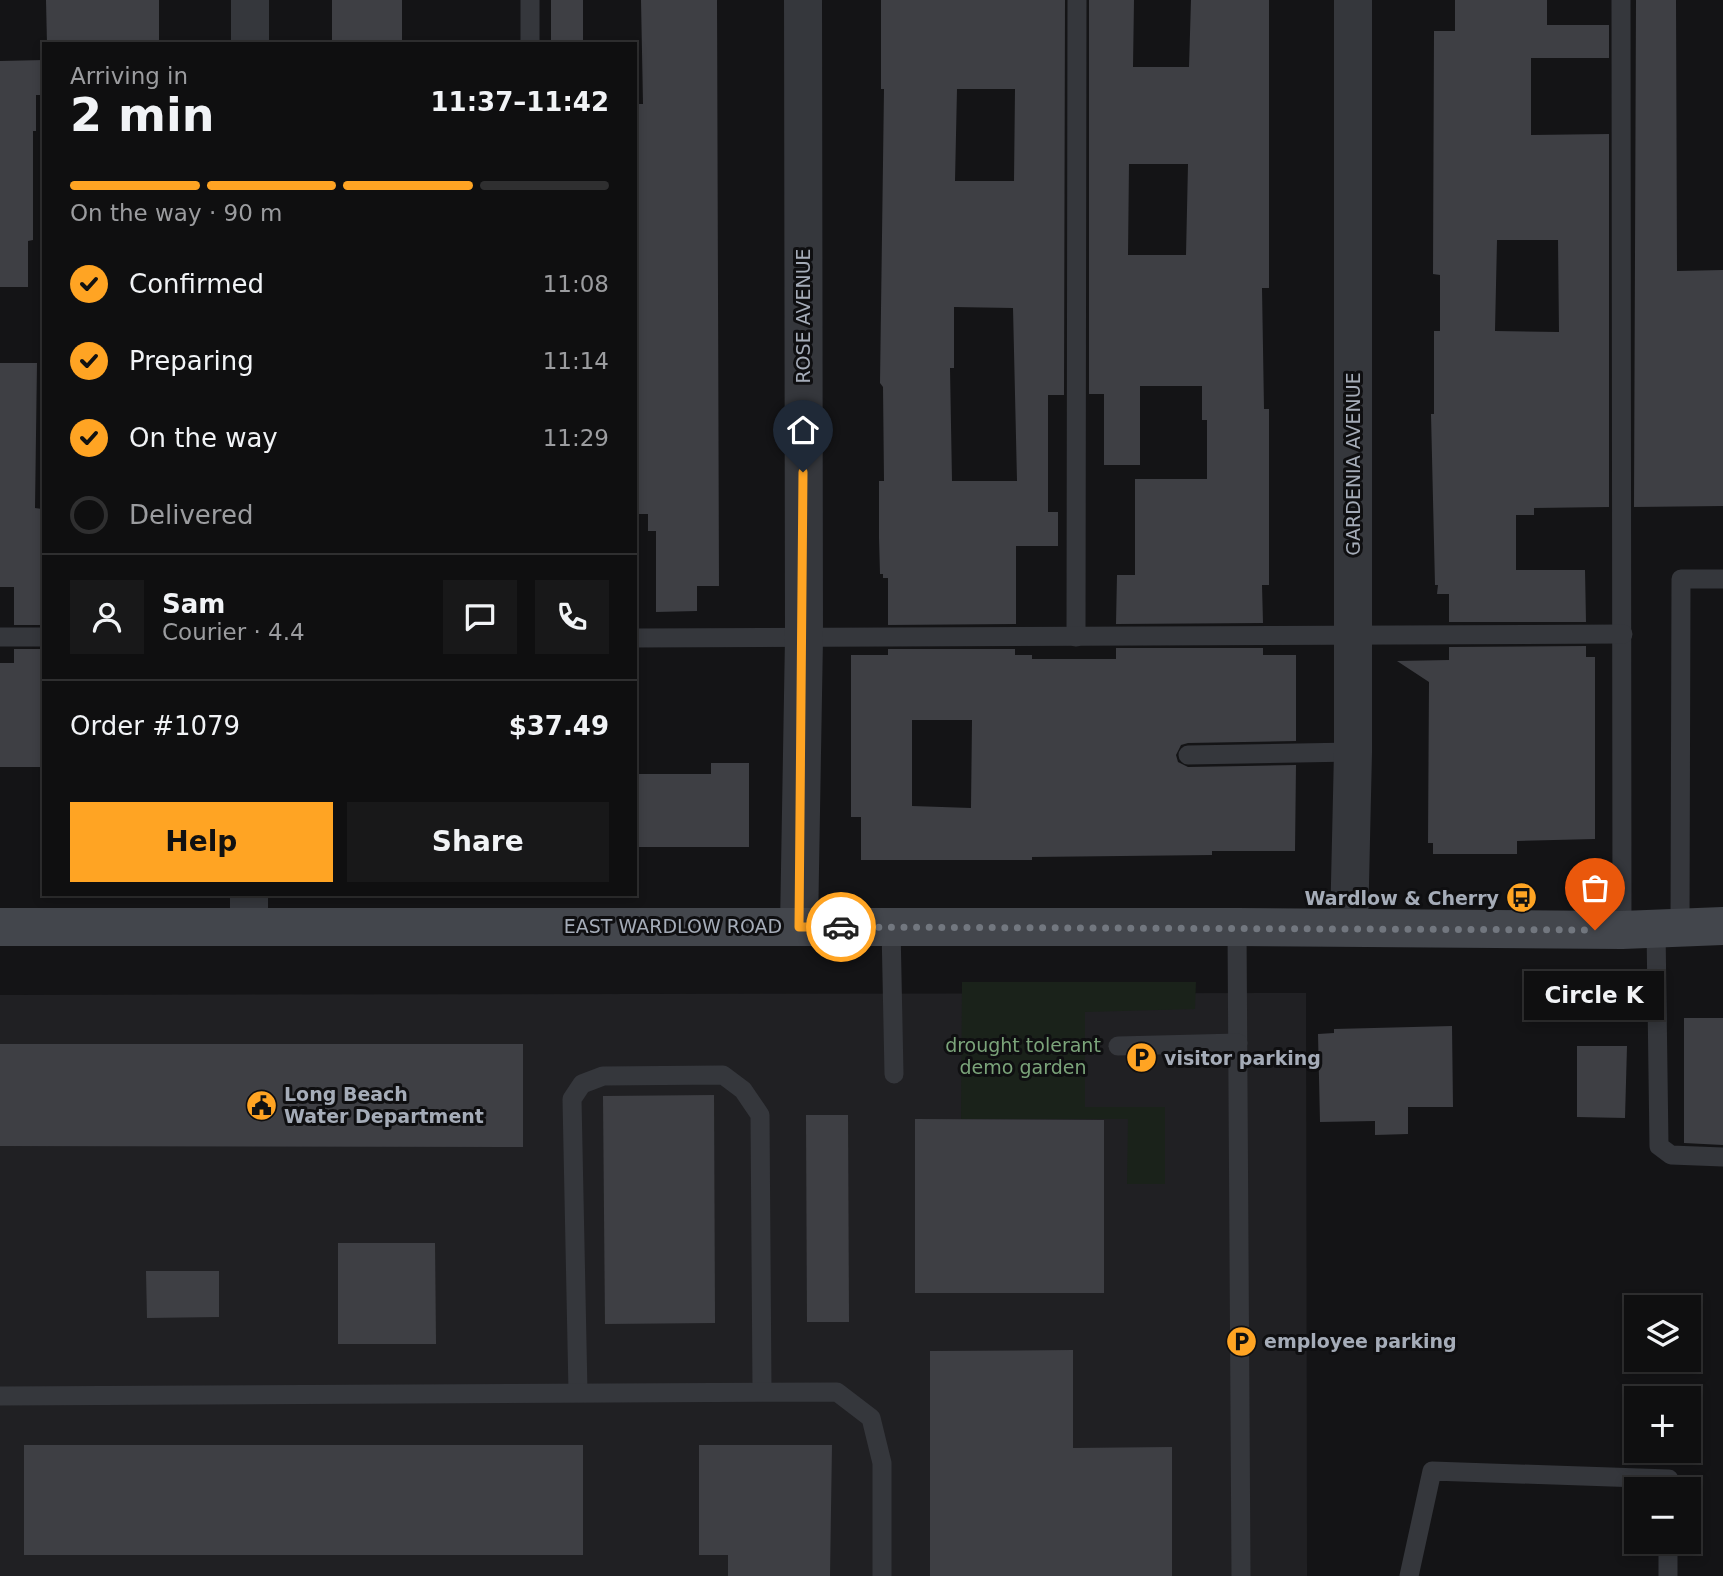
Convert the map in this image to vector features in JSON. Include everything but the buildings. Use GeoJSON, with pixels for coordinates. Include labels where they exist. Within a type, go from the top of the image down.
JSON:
{"type":"FeatureCollection","features":[{"type":"Feature","properties":{"kind":"main road","name":"EAST WARDLOW ROAD"},"geometry":{"type":"LineString","coordinates":[[0,927],[249,910],[799,927],[1723,926]]}},
{"type":"Feature","properties":{"kind":"street"},"geometry":{"type":"LineString","coordinates":[[250,0],[250,42]]}},
{"type":"Feature","properties":{"kind":"street","name":"ROSE AVENUE"},"geometry":{"type":"LineString","coordinates":[[799,927],[804,638],[803,0]]}},
{"type":"Feature","properties":{"kind":"street","name":"GARDENIA AVENUE"},"geometry":{"type":"LineString","coordinates":[[1349,927],[1353,752],[1353,0]]}},
{"type":"Feature","properties":{"kind":"lane"},"geometry":{"type":"LineString","coordinates":[[530,0],[530,42]]}},
{"type":"Feature","properties":{"kind":"lane"},"geometry":{"type":"LineString","coordinates":[[1076,637],[1077,0]]}},
{"type":"Feature","properties":{"kind":"lane"},"geometry":{"type":"LineString","coordinates":[[1621,0],[1622,634],[1653,928],[1659,1146],[1671,1155],[1723,1157]]}},
{"type":"Feature","properties":{"kind":"lane"},"geometry":{"type":"LineString","coordinates":[[1653,928],[1681,579],[1723,579]]}},
{"type":"Feature","properties":{"kind":"lane"},"geometry":{"type":"LineString","coordinates":[[637,638],[1622,634]]}},
{"type":"Feature","properties":{"kind":"lane"},"geometry":{"type":"LineString","coordinates":[[0,637],[42,637]]}},
{"type":"Feature","properties":{"kind":"lane"},"geometry":{"type":"LineString","coordinates":[[1188,755],[1353,752]]}},
{"type":"Feature","properties":{"kind":"lane"},"geometry":{"type":"LineString","coordinates":[[891,927],[894,1074]]}},
{"type":"Feature","properties":{"kind":"lane"},"geometry":{"type":"LineString","coordinates":[[1237,927],[1241,1576]]}},
{"type":"Feature","properties":{"kind":"lane"},"geometry":{"type":"LineString","coordinates":[[1118,1046],[1238,1043]]}},
{"type":"Feature","properties":{"kind":"lane"},"geometry":{"type":"LineString","coordinates":[[578,1392],[572,1099],[582,1084],[603,1076],[723,1075],[743,1090],[760,1115],[762,1390]]}},
{"type":"Feature","properties":{"kind":"lane"},"geometry":{"type":"LineString","coordinates":[[0,1396],[762,1390],[837,1392],[871,1418],[882,1463],[882,1576]]}},
{"type":"Feature","properties":{"kind":"lane"},"geometry":{"type":"LineString","coordinates":[[1409,1576],[1432,1471],[1624,1477]]}},
{"type":"Feature","properties":{"kind":"lane"},"geometry":{"type":"LineString","coordinates":[[1668,1554],[1668,1576]]}},
{"type":"Feature","properties":{"kind":"shaded area"},"geometry":{"type":"Polygon","coordinates":[[[1306,993],[1307,1576],[0,1576],[0,995],[1306,993]]]}},
{"type":"Feature","properties":{"kind":"green space","name":"drought tolerant demo garden"},"geometry":{"type":"Polygon","coordinates":[[[962,982],[1196,982],[1195,1009],[1085,1012],[1085,1107],[1165,1107],[1165,1184],[1127,1184],[1128,1119],[961,1119],[962,982]]]}},
{"type":"Feature","properties":{"kind":"way so far"},"geometry":{"type":"LineString","coordinates":[[841,927],[1595,930]]}},
{"type":"Feature","properties":{"kind":"place","name":"Wardlow & Cherry"},"geometry":{"type":"Point","coordinates":[1522,898]}},
{"type":"Feature","properties":{"kind":"place","name":"Circle K"},"geometry":{"type":"Point","coordinates":[1595,930]}},
{"type":"Feature","properties":{"kind":"place","name":"visitor parking"},"geometry":{"type":"Point","coordinates":[1141,1058]}},
{"type":"Feature","properties":{"kind":"place","name":"Long Beach Water Department"},"geometry":{"type":"Point","coordinates":[261,1105]}},
{"type":"Feature","properties":{"kind":"place","name":"employee parking"},"geometry":{"type":"Point","coordinates":[1241,1341]}},
{"type":"Feature","properties":{"kind":"route"},"geometry":{"type":"LineString","coordinates":[[803,472],[804,638],[799,927],[841,927]]}}]}
